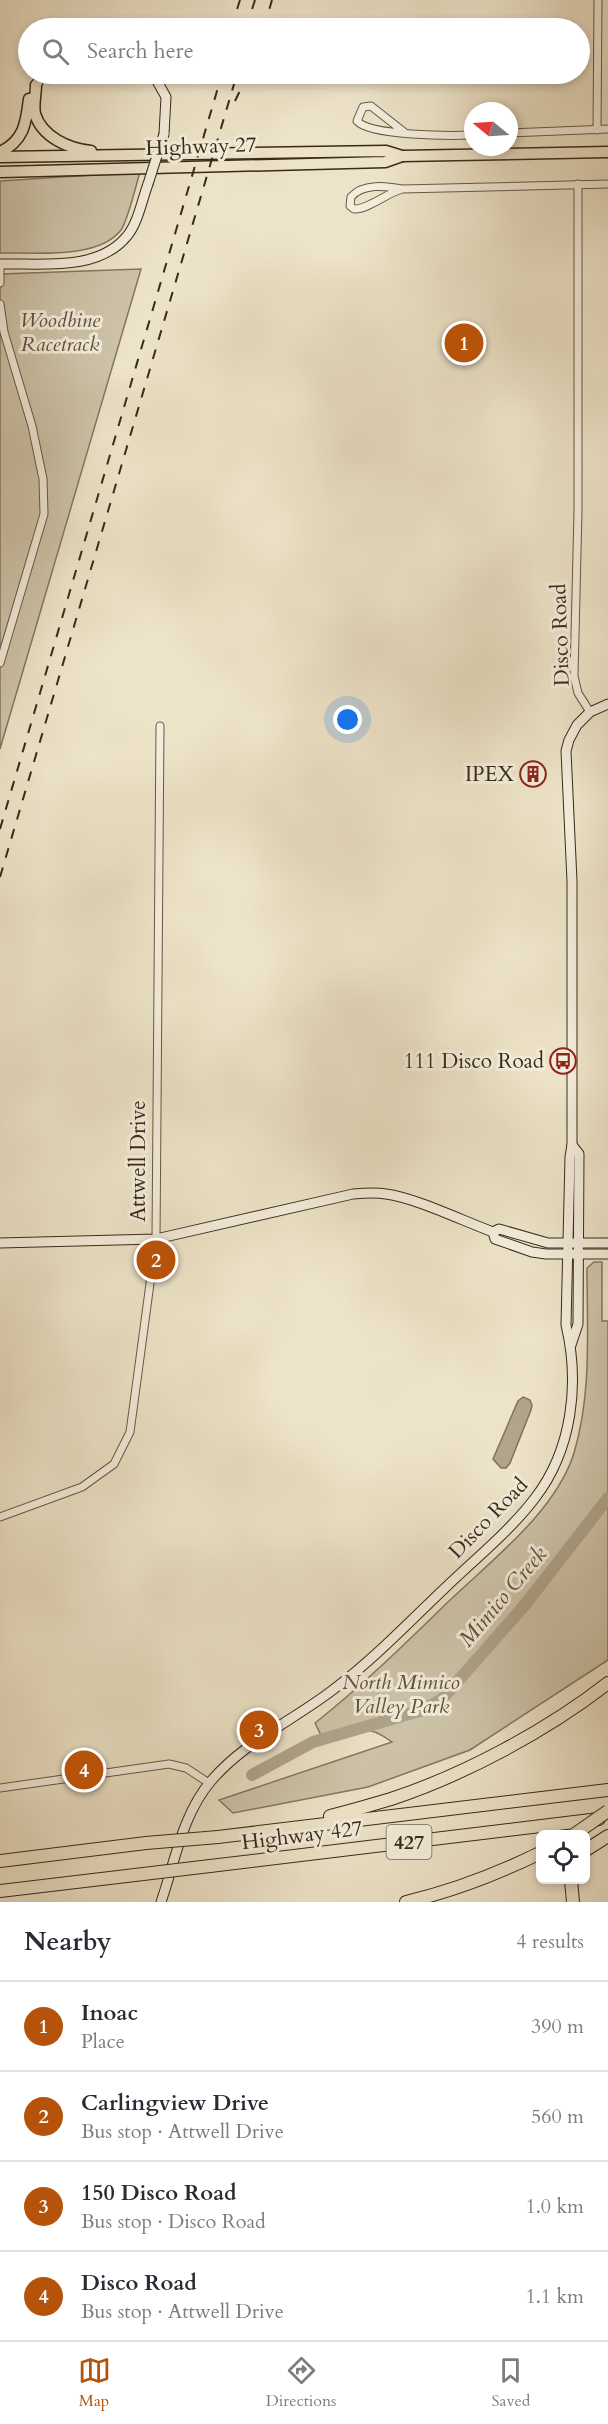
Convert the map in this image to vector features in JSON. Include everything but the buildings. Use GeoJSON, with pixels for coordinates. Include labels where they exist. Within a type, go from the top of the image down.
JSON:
{"type":"FeatureCollection","features":[{"type":"Feature","properties":{"kind":"highway"},"geometry":{"type":"LineString","coordinates":[[292,1827],[392,1799],[433,1783],[495,1754],[582,1702],[608,1683]]}},
{"type":"Feature","properties":{"kind":"highway","name":"Highway 427"},"geometry":{"type":"LineString","coordinates":[[0,1861],[608,1790]]}},
{"type":"Feature","properties":{"kind":"highway"},"geometry":{"type":"LineString","coordinates":[[581,1830],[608,1812]]}},
{"type":"Feature","properties":{"kind":"highway","name":"Highway 427"},"geometry":{"type":"LineString","coordinates":[[0,1891],[608,1818]]}},
{"type":"Feature","properties":{"kind":"highway"},"geometry":{"type":"LineString","coordinates":[[590,1847],[608,1836]]}},
{"type":"Feature","properties":{"kind":"highway"},"geometry":{"type":"LineString","coordinates":[[406,1902],[438,1895],[510,1868],[536,1854]]}},
{"type":"Feature","properties":{"kind":"highway"},"geometry":{"type":"LineString","coordinates":[[572,1884],[573,1902]]}},
{"type":"Feature","properties":{"kind":"main road"},"geometry":{"type":"LineString","coordinates":[[0,264],[88,260],[113,248],[128,235],[164,134],[166,97],[159,84]]}},
{"type":"Feature","properties":{"kind":"main road"},"geometry":{"type":"LineString","coordinates":[[0,152],[12,147],[23,134],[30,99],[36,86]]}},
{"type":"Feature","properties":{"kind":"main road"},"geometry":{"type":"LineString","coordinates":[[36,86],[35,114],[42,127],[61,144],[81,150],[136,156]]}},
{"type":"Feature","properties":{"kind":"main road","name":"Highway 27"},"geometry":{"type":"LineString","coordinates":[[0,158],[386,151],[402,156]]}},
{"type":"Feature","properties":{"kind":"main road","name":"Highway 27"},"geometry":{"type":"LineString","coordinates":[[3,173],[385,162],[402,156],[608,152]]}},
{"type":"Feature","properties":{"kind":"main road"},"geometry":{"type":"LineString","coordinates":[[590,712],[608,704]]}},
{"type":"Feature","properties":{"kind":"main road","name":"Disco Road"},"geometry":{"type":"LineString","coordinates":[[160,1902],[190,1814],[209,1783],[231,1761],[356,1671],[526,1509],[548,1479],[566,1434],[571,1407],[571,1345],[566,1326],[570,1157],[573,1145],[572,881],[566,760],[573,731],[590,712]]}},
{"type":"Feature","properties":{"kind":"main road","name":"Disco Road"},"geometry":{"type":"LineString","coordinates":[[571,1345],[578,1324],[579,1254],[579,1154],[573,1145]]}},
{"type":"Feature","properties":{"kind":"main road"},"geometry":{"type":"LineString","coordinates":[[0,1243],[156,1239],[353,1194],[371,1193],[387,1194],[493,1232],[499,1229],[537,1242],[608,1243]]}},
{"type":"Feature","properties":{"kind":"main road"},"geometry":{"type":"LineString","coordinates":[[493,1232],[495,1239],[532,1252],[608,1254]]}},
{"type":"Feature","properties":{"kind":"street"},"geometry":{"type":"LineString","coordinates":[[597,130],[598,0]]}},
{"type":"Feature","properties":{"kind":"street"},"geometry":{"type":"LineString","coordinates":[[404,132],[371,106],[363,107],[359,111],[357,121],[361,126],[414,135],[464,135]]}},
{"type":"Feature","properties":{"kind":"street"},"geometry":{"type":"LineString","coordinates":[[518,133],[608,129]]}},
{"type":"Feature","properties":{"kind":"street","name":"Disco Road"},"geometry":{"type":"LineString","coordinates":[[578,184],[578,512],[574,676],[578,693],[590,712]]}},
{"type":"Feature","properties":{"kind":"street"},"geometry":{"type":"LineString","coordinates":[[402,189],[389,193],[364,208],[354,209],[350,206],[351,197],[360,190],[386,186],[402,189],[608,184]]}},
{"type":"Feature","properties":{"kind":"street"},"geometry":{"type":"LineString","coordinates":[[0,264],[0,283]]}},
{"type":"Feature","properties":{"kind":"street"},"geometry":{"type":"LineString","coordinates":[[0,303],[4,332],[32,426],[43,479],[44,514],[0,663]]}},
{"type":"Feature","properties":{"kind":"street","name":"Attwell Drive"},"geometry":{"type":"LineString","coordinates":[[0,1517],[82,1487],[114,1464],[130,1432],[156,1239],[160,726]]}},
{"type":"Feature","properties":{"kind":"street"},"geometry":{"type":"LineString","coordinates":[[0,1788],[169,1764],[186,1768],[209,1783]]}},
{"type":"Feature","properties":{"kind":"green space"},"geometry":{"type":"Polygon","coordinates":[[[140,172],[124,225],[111,240],[97,246],[64,252],[0,253],[0,181],[140,172]]]}},
{"type":"Feature","properties":{"kind":"green space","name":"Woodbine Racetrack"},"geometry":{"type":"Polygon","coordinates":[[[141,269],[0,749],[0,274],[141,269]]]}},
{"type":"Feature","properties":{"kind":"green space","name":"North Mimico Valley Park"},"geometry":{"type":"Polygon","coordinates":[[[594,1262],[602,1262],[602,1321],[608,1321],[608,1660],[470,1750],[368,1787],[233,1813],[219,1800],[392,1742],[366,1729],[350,1729],[322,1737],[315,1723],[384,1664],[503,1551],[538,1515],[553,1495],[574,1453],[584,1408],[587,1361],[587,1268],[594,1262]],[[600,1505],[453,1687],[600,1513],[600,1505]]]}},
{"type":"Feature","properties":{"kind":"shaded area"},"geometry":{"type":"Polygon","coordinates":[[[523,1397],[530,1400],[531,1410],[510,1463],[506,1468],[501,1468],[493,1459],[518,1401],[523,1397]]]}},
{"type":"Feature","properties":{"kind":"waterway","name":"Mimico Creek"},"geometry":{"type":"LineString","coordinates":[[252,1775],[313,1742],[423,1710],[442,1699],[524,1606],[608,1498]]}},
{"type":"Feature","properties":{"kind":"railway"},"geometry":{"type":"LineString","coordinates":[[234,18],[240,0]]}},
{"type":"Feature","properties":{"kind":"railway"},"geometry":{"type":"LineString","coordinates":[[249,18],[255,0]]}},
{"type":"Feature","properties":{"kind":"railway"},"geometry":{"type":"LineString","coordinates":[[267,18],[272,0]]}},
{"type":"Feature","properties":{"kind":"railway"},"geometry":{"type":"LineString","coordinates":[[0,829],[219,84]]}},
{"type":"Feature","properties":{"kind":"railway"},"geometry":{"type":"LineString","coordinates":[[0,877],[234,84]]}},
{"type":"Feature","properties":{"kind":"railway"},"geometry":{"type":"LineString","coordinates":[[235,101],[243,84]]}},
{"type":"Feature","properties":{"kind":"place","name":"Inoac"},"geometry":{"type":"Point","coordinates":[464,343]}},
{"type":"Feature","properties":{"kind":"place","name":"IPEX"},"geometry":{"type":"Point","coordinates":[533,774]}},
{"type":"Feature","properties":{"kind":"place","name":"111 Disco Road"},"geometry":{"type":"Point","coordinates":[563,1061]}},
{"type":"Feature","properties":{"kind":"place","name":"Carlingview Drive"},"geometry":{"type":"Point","coordinates":[156,1260]}},
{"type":"Feature","properties":{"kind":"place","name":"150 Disco Road"},"geometry":{"type":"Point","coordinates":[259,1730]}},
{"type":"Feature","properties":{"kind":"place","name":"Disco Road"},"geometry":{"type":"Point","coordinates":[84,1770]}}]}
